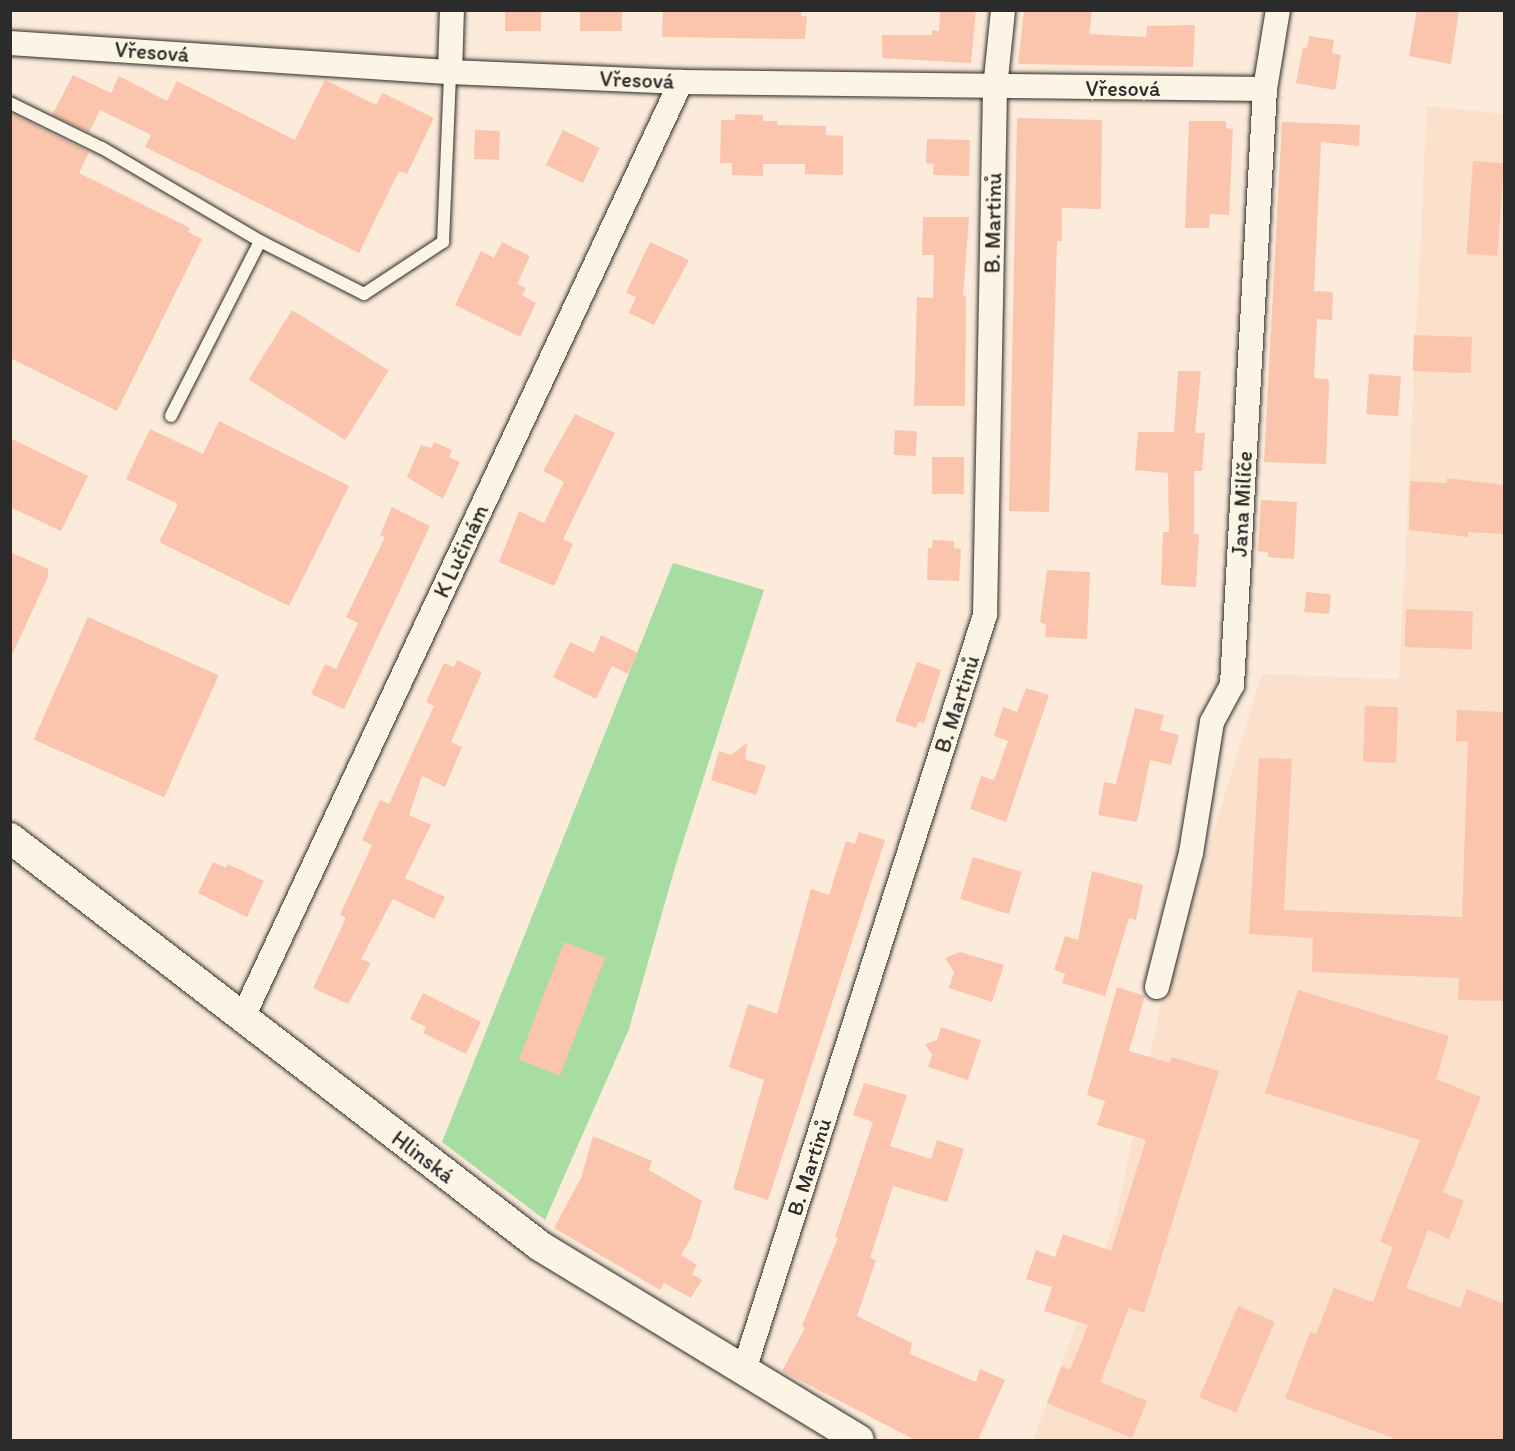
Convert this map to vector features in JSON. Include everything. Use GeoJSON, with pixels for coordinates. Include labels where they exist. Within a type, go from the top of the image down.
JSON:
{"type":"FeatureCollection","features":[{"type":"Feature","properties":{"kind":"street"},"geometry":{"type":"LineString","coordinates":[[450,72],[453,10]]}},
{"type":"Feature","properties":{"kind":"street","name":"B. Martinů"},"geometry":{"type":"LineString","coordinates":[[744,1370],[985,615],[995,88],[1003,10]]}},
{"type":"Feature","properties":{"kind":"street","name":"Jana Milíče"},"geometry":{"type":"LineString","coordinates":[[1157,987],[1191,853],[1212,722],[1232,685],[1265,89],[1278,10]]}},
{"type":"Feature","properties":{"kind":"street","name":"Vřesová"},"geometry":{"type":"LineString","coordinates":[[10,43],[450,72],[681,82],[995,88],[1265,89]]}},
{"type":"Feature","properties":{"kind":"street","name":"K Lučinám"},"geometry":{"type":"LineString","coordinates":[[242,1019],[681,82]]}},
{"type":"Feature","properties":{"kind":"street","name":"Hlinská"},"geometry":{"type":"LineString","coordinates":[[10,838],[242,1019],[540,1246],[859,1440]]}},
{"type":"Feature","properties":{"kind":"lane"},"geometry":{"type":"LineString","coordinates":[[10,103],[102,148],[260,241],[364,294],[442,243],[450,72]]}},
{"type":"Feature","properties":{"kind":"lane"},"geometry":{"type":"LineString","coordinates":[[171,416],[260,241]]}},
{"type":"Feature","properties":{"kind":"shaded area"},"geometry":{"type":"Polygon","coordinates":[[[1427,106],[1504,114],[1504,1440],[1033,1440],[1115,1221],[1164,990],[1262,674],[1399,679],[1427,106]]]}},
{"type":"Feature","properties":{"kind":"green space"},"geometry":{"type":"Polygon","coordinates":[[[673,563],[764,590],[676,864],[629,1029],[545,1220],[442,1142],[673,563]]]}},
{"type":"Feature","properties":{"kind":"building"},"geometry":{"type":"Polygon","coordinates":[[[505,10],[541,10],[541,31],[505,31],[505,10]]]}},
{"type":"Feature","properties":{"kind":"building"},"geometry":{"type":"Polygon","coordinates":[[[580,10],[622,10],[622,31],[580,31],[580,10]]]}},
{"type":"Feature","properties":{"kind":"building"},"geometry":{"type":"Polygon","coordinates":[[[663,10],[802,10],[801,16],[807,16],[805,39],[662,37],[663,10]]]}},
{"type":"Feature","properties":{"kind":"building"},"geometry":{"type":"Polygon","coordinates":[[[940,10],[976,10],[971,63],[882,58],[882,35],[932,35],[932,30],[939,31],[940,10]]]}},
{"type":"Feature","properties":{"kind":"building"},"geometry":{"type":"Polygon","coordinates":[[[1024,10],[1092,10],[1089,34],[1146,37],[1147,26],[1195,25],[1193,67],[1018,64],[1024,10]]]}},
{"type":"Feature","properties":{"kind":"building"},"geometry":{"type":"Polygon","coordinates":[[[1417,10],[1459,10],[1451,64],[1409,56],[1417,10]]]}},
{"type":"Feature","properties":{"kind":"building"},"geometry":{"type":"Polygon","coordinates":[[[1309,36],[1334,40],[1332,53],[1341,55],[1335,90],[1296,83],[1303,47],[1307,48],[1309,36]]]}},
{"type":"Feature","properties":{"kind":"building"},"geometry":{"type":"Polygon","coordinates":[[[73,75],[111,93],[119,76],[167,101],[177,81],[295,140],[325,80],[376,105],[383,93],[434,118],[407,174],[399,171],[359,253],[145,147],[151,135],[100,110],[89,132],[52,115],[73,75]]]}},
{"type":"Feature","properties":{"kind":"building"},"geometry":{"type":"Polygon","coordinates":[[[10,113],[89,152],[79,173],[190,228],[188,232],[202,239],[117,411],[10,358],[10,113]]]}},
{"type":"Feature","properties":{"kind":"building"},"geometry":{"type":"Polygon","coordinates":[[[735,114],[763,115],[763,121],[777,121],[777,125],[826,126],[826,135],[843,136],[843,175],[805,174],[805,164],[763,164],[763,176],[732,175],[732,163],[720,163],[721,120],[735,120],[735,114]]]}},
{"type":"Feature","properties":{"kind":"building"},"geometry":{"type":"Polygon","coordinates":[[[1017,118],[1102,120],[1101,209],[1062,208],[1062,241],[1057,241],[1049,512],[1009,511],[1017,118]]]}},
{"type":"Feature","properties":{"kind":"building"},"geometry":{"type":"Polygon","coordinates":[[[1189,121],[1226,121],[1226,128],[1233,129],[1229,215],[1210,214],[1209,228],[1185,228],[1189,121]]]}},
{"type":"Feature","properties":{"kind":"building"},"geometry":{"type":"Polygon","coordinates":[[[1282,122],[1360,125],[1359,146],[1321,142],[1314,291],[1333,292],[1332,320],[1317,319],[1314,378],[1328,379],[1329,384],[1326,464],[1264,462],[1282,122]]]}},
{"type":"Feature","properties":{"kind":"building"},"geometry":{"type":"Polygon","coordinates":[[[475,130],[500,131],[499,160],[474,159],[475,130]]]}},
{"type":"Feature","properties":{"kind":"building"},"geometry":{"type":"Polygon","coordinates":[[[563,130],[600,148],[583,183],[546,165],[563,130]]]}},
{"type":"Feature","properties":{"kind":"building"},"geometry":{"type":"Polygon","coordinates":[[[927,139],[970,140],[969,176],[933,175],[934,164],[926,163],[927,139]]]}},
{"type":"Feature","properties":{"kind":"building"},"geometry":{"type":"Polygon","coordinates":[[[1473,161],[1504,163],[1497,256],[1467,254],[1473,161]]]}},
{"type":"Feature","properties":{"kind":"building"},"geometry":{"type":"Polygon","coordinates":[[[923,217],[969,217],[963,296],[966,296],[965,406],[914,406],[917,297],[933,298],[934,255],[922,255],[923,217]]]}},
{"type":"Feature","properties":{"kind":"building"},"geometry":{"type":"Polygon","coordinates":[[[502,242],[530,256],[517,284],[526,288],[522,295],[536,303],[520,337],[455,305],[481,251],[494,258],[502,242]]]}},
{"type":"Feature","properties":{"kind":"building"},"geometry":{"type":"Polygon","coordinates":[[[650,242],[689,260],[654,325],[629,313],[636,297],[626,293],[650,242]]]}},
{"type":"Feature","properties":{"kind":"building"},"geometry":{"type":"Polygon","coordinates":[[[292,310],[389,370],[345,440],[249,380],[292,310]]]}},
{"type":"Feature","properties":{"kind":"building"},"geometry":{"type":"Polygon","coordinates":[[[1414,335],[1472,337],[1471,373],[1413,371],[1414,335]]]}},
{"type":"Feature","properties":{"kind":"building"},"geometry":{"type":"Polygon","coordinates":[[[1178,371],[1201,371],[1195,433],[1205,433],[1202,471],[1194,471],[1194,534],[1199,534],[1196,587],[1161,585],[1163,532],[1169,532],[1168,473],[1135,470],[1138,432],[1174,432],[1178,371]]]}},
{"type":"Feature","properties":{"kind":"building"},"geometry":{"type":"Polygon","coordinates":[[[1369,374],[1401,376],[1398,416],[1366,414],[1369,374]]]}},
{"type":"Feature","properties":{"kind":"building"},"geometry":{"type":"Polygon","coordinates":[[[575,414],[615,433],[563,539],[573,544],[554,586],[499,562],[519,511],[544,523],[564,482],[543,471],[575,414]]]}},
{"type":"Feature","properties":{"kind":"building"},"geometry":{"type":"Polygon","coordinates":[[[219,421],[349,486],[289,606],[159,542],[178,504],[126,479],[150,429],[203,454],[219,421]]]}},
{"type":"Feature","properties":{"kind":"building"},"geometry":{"type":"Polygon","coordinates":[[[895,430],[917,431],[916,456],[894,455],[895,430]]]}},
{"type":"Feature","properties":{"kind":"building"},"geometry":{"type":"Polygon","coordinates":[[[10,438],[88,476],[61,531],[10,507],[10,438]]]}},
{"type":"Feature","properties":{"kind":"building"},"geometry":{"type":"Polygon","coordinates":[[[434,442],[452,450],[449,457],[460,462],[443,499],[407,477],[421,445],[431,448],[434,442]]]}},
{"type":"Feature","properties":{"kind":"building"},"geometry":{"type":"Polygon","coordinates":[[[932,457],[964,457],[964,494],[932,494],[932,457]]]}},
{"type":"Feature","properties":{"kind":"building"},"geometry":{"type":"Polygon","coordinates":[[[1447,478],[1504,485],[1504,534],[1468,532],[1468,537],[1409,530],[1410,481],[1447,483],[1447,478]]]}},
{"type":"Feature","properties":{"kind":"building"},"geometry":{"type":"Polygon","coordinates":[[[1261,500],[1297,502],[1294,559],[1268,557],[1268,552],[1258,551],[1261,500]]]}},
{"type":"Feature","properties":{"kind":"building"},"geometry":{"type":"Polygon","coordinates":[[[392,507],[430,526],[344,709],[311,694],[325,664],[336,669],[358,623],[346,617],[385,537],[380,535],[392,507]]]}},
{"type":"Feature","properties":{"kind":"building"},"geometry":{"type":"Polygon","coordinates":[[[933,540],[954,541],[954,548],[961,549],[959,581],[927,580],[928,548],[932,548],[933,540]]]}},
{"type":"Feature","properties":{"kind":"building"},"geometry":{"type":"Polygon","coordinates":[[[10,552],[48,569],[48,577],[10,659],[10,552]]]}},
{"type":"Feature","properties":{"kind":"building"},"geometry":{"type":"Polygon","coordinates":[[[1047,570],[1090,572],[1087,639],[1045,637],[1046,625],[1040,622],[1047,570]]]}},
{"type":"Feature","properties":{"kind":"building"},"geometry":{"type":"Polygon","coordinates":[[[1306,592],[1331,594],[1329,614],[1304,612],[1306,592]]]}},
{"type":"Feature","properties":{"kind":"building"},"geometry":{"type":"Polygon","coordinates":[[[1406,609],[1473,611],[1472,649],[1405,647],[1406,609]]]}},
{"type":"Feature","properties":{"kind":"building"},"geometry":{"type":"Polygon","coordinates":[[[88,617],[219,675],[164,798],[33,739],[88,617]]]}},
{"type":"Feature","properties":{"kind":"building"},"geometry":{"type":"Polygon","coordinates":[[[601,635],[638,653],[628,674],[612,666],[596,699],[553,677],[570,642],[594,653],[601,635]]]}},
{"type":"Feature","properties":{"kind":"building"},"geometry":{"type":"Polygon","coordinates":[[[457,660],[482,672],[451,742],[462,747],[445,787],[422,776],[409,815],[431,825],[405,878],[445,897],[434,919],[393,899],[361,959],[371,963],[348,1004],[313,988],[346,918],[340,915],[372,845],[362,840],[380,800],[389,804],[434,706],[426,702],[444,663],[454,667],[457,660]]]}},
{"type":"Feature","properties":{"kind":"building"},"geometry":{"type":"Polygon","coordinates":[[[917,662],[941,670],[924,723],[918,722],[916,728],[895,721],[917,662]]]}},
{"type":"Feature","properties":{"kind":"building"},"geometry":{"type":"Polygon","coordinates":[[[1026,688],[1049,695],[1006,822],[970,809],[981,776],[994,780],[1008,741],[994,736],[1003,707],[1017,712],[1026,688]]]}},
{"type":"Feature","properties":{"kind":"building"},"geometry":{"type":"Polygon","coordinates":[[[1365,706],[1398,707],[1396,763],[1363,762],[1365,706]]]}},
{"type":"Feature","properties":{"kind":"building"},"geometry":{"type":"Polygon","coordinates":[[[1135,708],[1164,715],[1160,730],[1179,735],[1171,765],[1150,760],[1137,822],[1098,815],[1104,782],[1116,784],[1135,708]]]}},
{"type":"Feature","properties":{"kind":"building"},"geometry":{"type":"Polygon","coordinates":[[[1457,710],[1504,712],[1504,1001],[1458,1000],[1459,978],[1312,972],[1313,938],[1249,934],[1259,758],[1292,759],[1284,910],[1462,917],[1468,742],[1456,741],[1457,710]]]}},
{"type":"Feature","properties":{"kind":"building"},"geometry":{"type":"Polygon","coordinates":[[[747,743],[745,759],[766,766],[756,795],[711,780],[719,751],[731,755],[747,743]]]}},
{"type":"Feature","properties":{"kind":"building"},"geometry":{"type":"Polygon","coordinates":[[[859,832],[885,840],[768,1200],[733,1189],[764,1080],[729,1067],[748,1004],[777,1014],[811,889],[829,895],[846,841],[855,844],[859,832]]]}},
{"type":"Feature","properties":{"kind":"building"},"geometry":{"type":"Polygon","coordinates":[[[973,857],[1022,872],[1009,914],[960,899],[973,857]]]}},
{"type":"Feature","properties":{"kind":"building"},"geometry":{"type":"Polygon","coordinates":[[[213,862],[226,868],[228,864],[264,881],[247,917],[198,893],[213,862]]]}},
{"type":"Feature","properties":{"kind":"building"},"geometry":{"type":"Polygon","coordinates":[[[1092,871],[1143,885],[1136,920],[1129,918],[1105,996],[1062,983],[1065,974],[1054,970],[1065,936],[1078,940],[1092,871]]]}},
{"type":"Feature","properties":{"kind":"building"},"geometry":{"type":"Polygon","coordinates":[[[564,942],[605,958],[560,1075],[519,1060],[564,942]]]}},
{"type":"Feature","properties":{"kind":"building"},"geometry":{"type":"Polygon","coordinates":[[[960,952],[1004,965],[992,1002],[949,988],[954,972],[945,958],[960,952]]]}},
{"type":"Feature","properties":{"kind":"building"},"geometry":{"type":"Polygon","coordinates":[[[1117,987],[1145,996],[1129,1051],[1170,1063],[1172,1057],[1219,1071],[1144,1313],[1129,1308],[1100,1382],[1147,1401],[1132,1438],[1047,1403],[1062,1366],[1070,1370],[1088,1325],[1044,1311],[1052,1287],[1026,1279],[1036,1250],[1055,1257],[1063,1234],[1111,1251],[1146,1140],[1097,1125],[1105,1101],[1087,1095],[1117,987]]]}},
{"type":"Feature","properties":{"kind":"building"},"geometry":{"type":"Polygon","coordinates":[[[1298,990],[1449,1036],[1436,1079],[1481,1097],[1443,1192],[1464,1201],[1449,1239],[1428,1230],[1406,1288],[1460,1308],[1467,1289],[1504,1304],[1504,1440],[1398,1440],[1285,1398],[1310,1332],[1316,1334],[1334,1288],[1373,1302],[1393,1247],[1380,1242],[1420,1140],[1265,1093],[1298,990]]]}},
{"type":"Feature","properties":{"kind":"building"},"geometry":{"type":"Polygon","coordinates":[[[423,993],[481,1022],[466,1054],[423,1033],[426,1027],[410,1019],[423,993]]]}},
{"type":"Feature","properties":{"kind":"building"},"geometry":{"type":"Polygon","coordinates":[[[941,1027],[981,1040],[968,1080],[928,1067],[932,1055],[925,1044],[937,1040],[941,1027]]]}},
{"type":"Feature","properties":{"kind":"building"},"geometry":{"type":"Polygon","coordinates":[[[864,1083],[907,1095],[890,1146],[931,1159],[937,1140],[964,1149],[947,1202],[893,1186],[870,1258],[876,1260],[857,1316],[912,1343],[910,1354],[976,1382],[980,1369],[1005,1380],[978,1440],[915,1440],[782,1371],[805,1328],[802,1326],[838,1238],[835,1237],[873,1122],[853,1115],[864,1083]]]}},
{"type":"Feature","properties":{"kind":"building"},"geometry":{"type":"Polygon","coordinates":[[[593,1136],[652,1161],[649,1170],[702,1201],[691,1238],[681,1255],[697,1265],[692,1274],[702,1280],[691,1298],[664,1283],[660,1290],[554,1228],[581,1178],[593,1136]]]}},
{"type":"Feature","properties":{"kind":"building"},"geometry":{"type":"Polygon","coordinates":[[[1238,1306],[1275,1322],[1236,1413],[1199,1397],[1238,1306]]]}}]}
